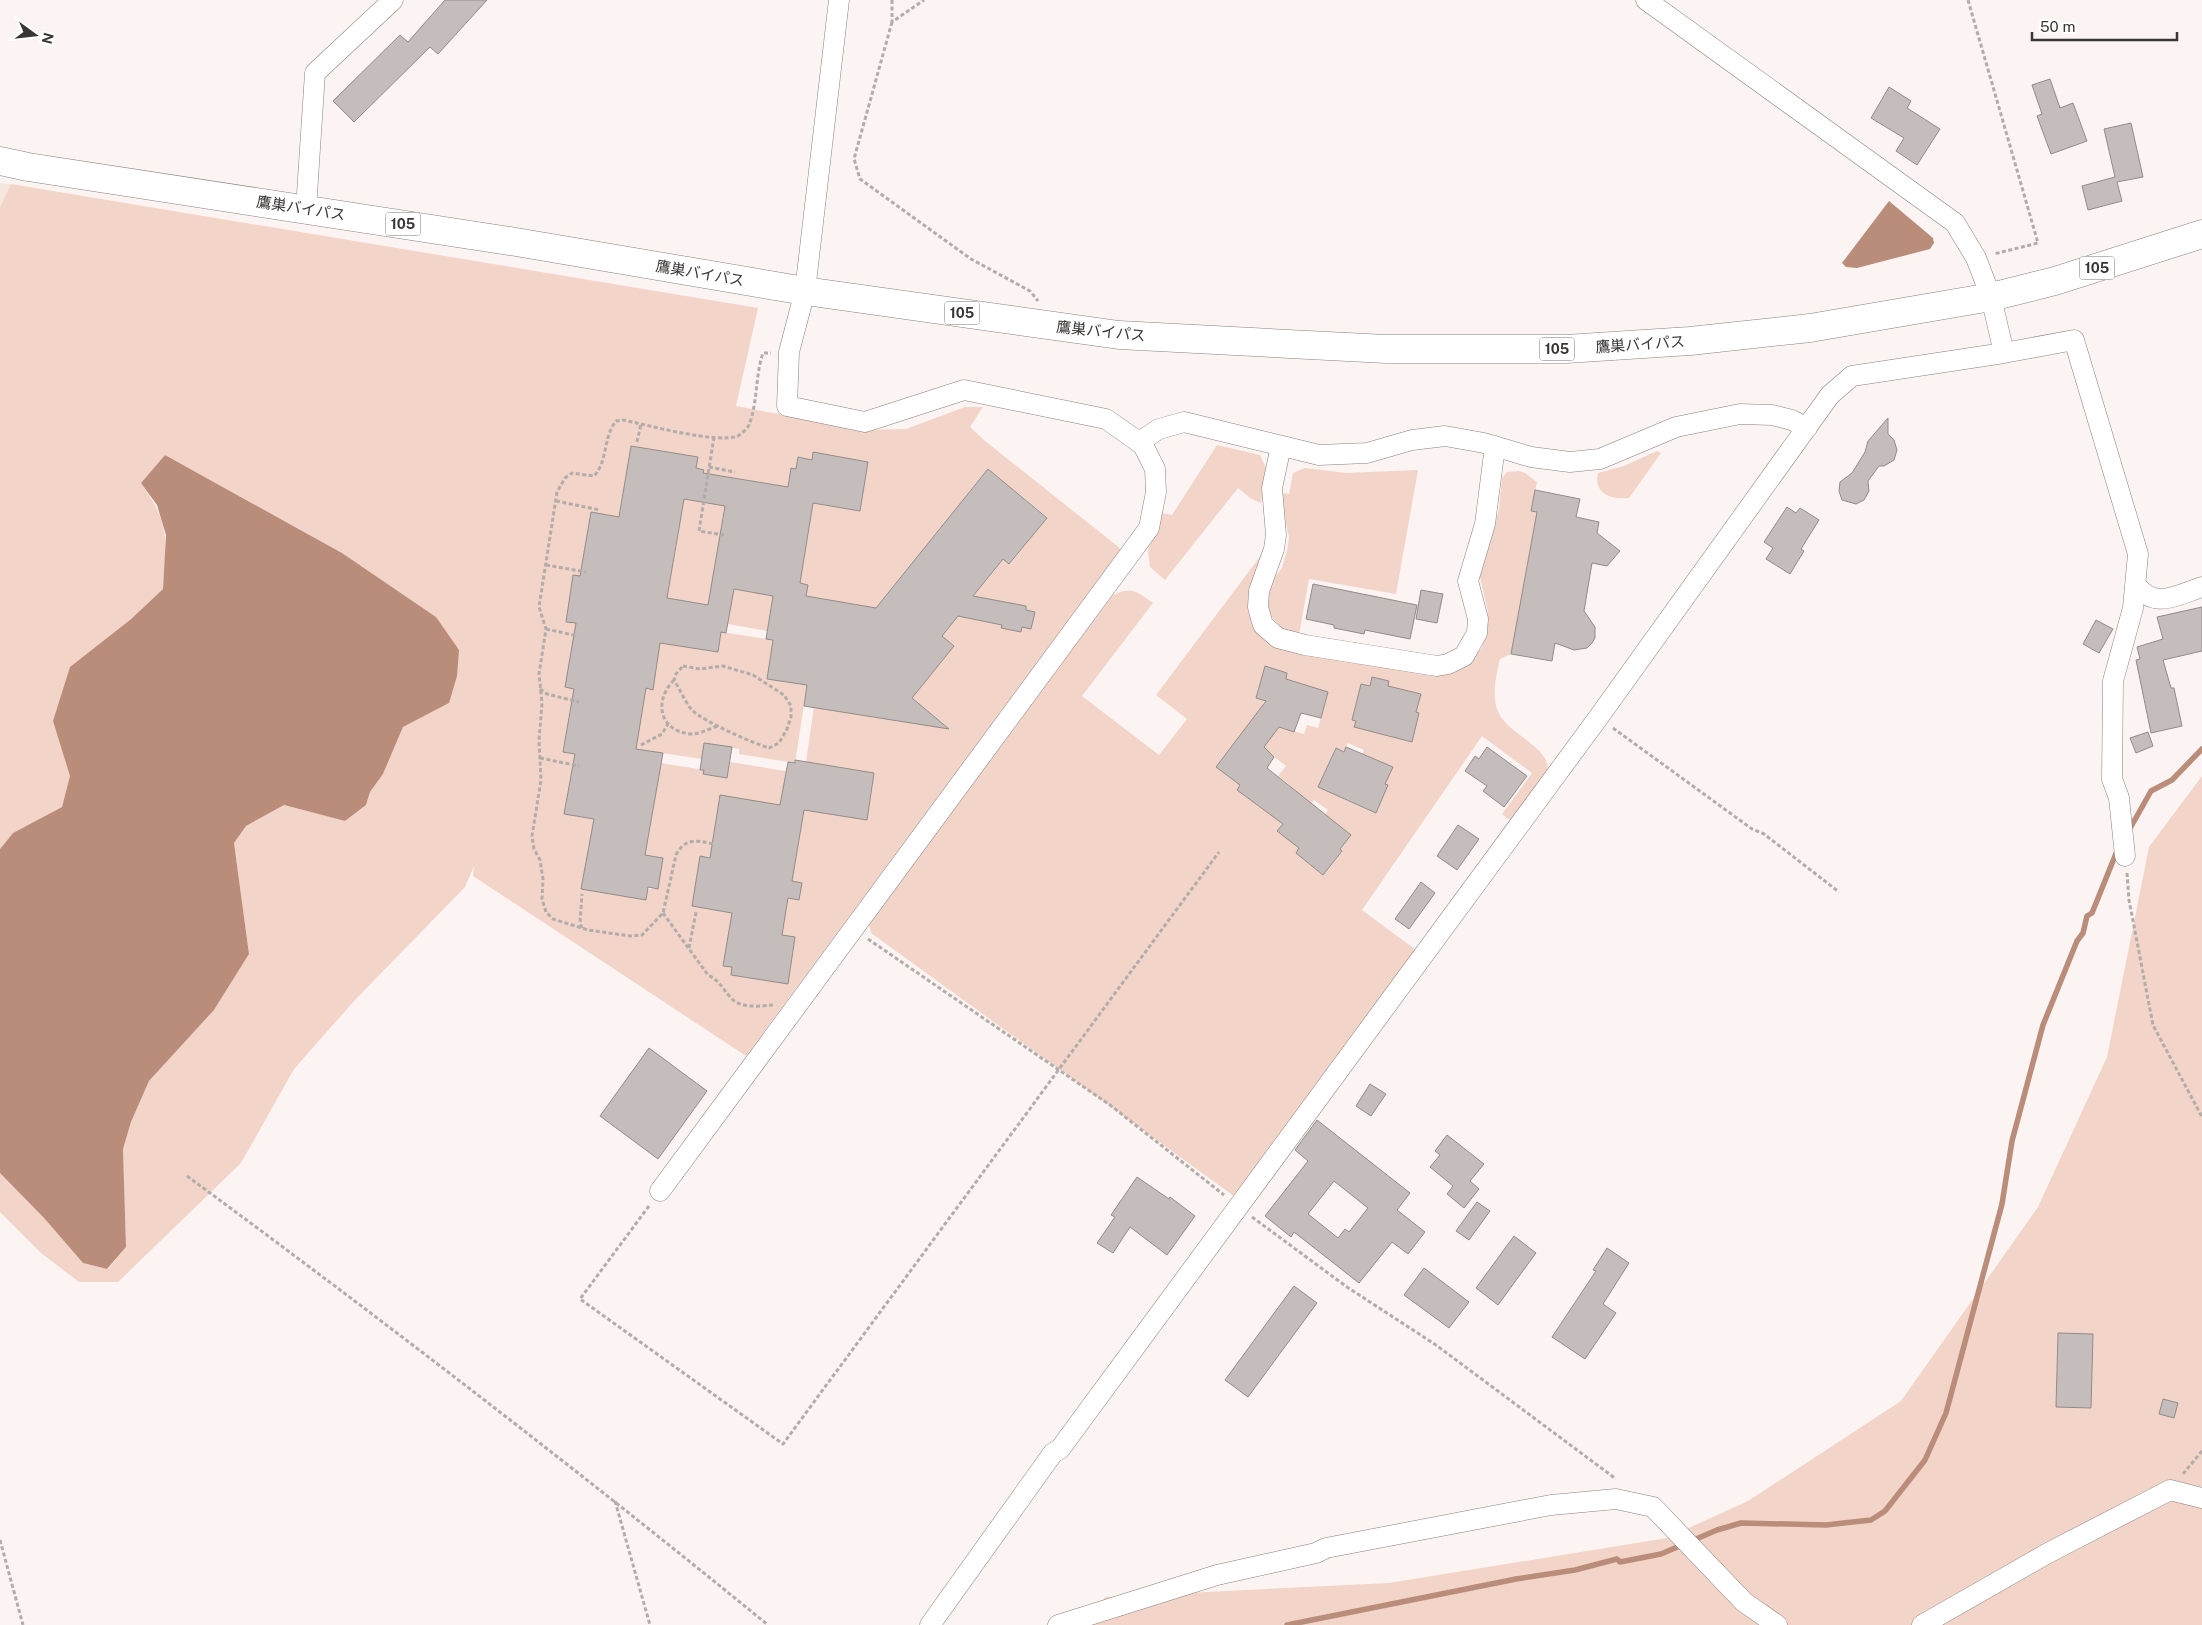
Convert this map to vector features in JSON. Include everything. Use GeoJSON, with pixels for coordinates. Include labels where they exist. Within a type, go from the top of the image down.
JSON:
{"type":"FeatureCollection","features":[{"type":"Feature","properties":{"kind":"highway","name":"鷹巣バイパス"},"geometry":{"type":"LineString","coordinates":[[0,161],[28,167],[516,242],[805,291],[1120,335],[1386,350],[1566,349],[1690,341],[1810,328],[1991,297],[2055,281],[2202,234]]}},
{"type":"Feature","properties":{"kind":"street"},"geometry":{"type":"LineString","coordinates":[[306,209],[315,73],[393,0]]}},
{"type":"Feature","properties":{"kind":"street"},"geometry":{"type":"LineString","coordinates":[[660,1191],[1148,528],[1156,492],[1155,469],[1143,445],[1106,419],[964,390],[865,422],[787,406],[789,352],[805,291],[838,0]]}},
{"type":"Feature","properties":{"kind":"street"},"geometry":{"type":"LineString","coordinates":[[1646,0],[1954,223],[1976,258],[1991,297],[2004,353]]}},
{"type":"Feature","properties":{"kind":"street"},"geometry":{"type":"LineString","coordinates":[[930,1625],[1053,1453],[1060,1449],[1598,718],[1830,395],[1852,376],[2004,353],[2074,340],[2138,554],[2133,608],[2113,680],[2112,779],[2119,798],[2126,856]]}},
{"type":"Feature","properties":{"kind":"street"},"geometry":{"type":"LineString","coordinates":[[1139,442],[1158,429],[1184,422],[1319,455],[1367,453],[1412,440],[1445,436],[1495,446],[1531,457],[1570,462],[1600,459],[1676,427],[1740,414],[1772,415],[1792,420],[1807,428]]}},
{"type":"Feature","properties":{"kind":"street"},"geometry":{"type":"LineString","coordinates":[[1281,446],[1272,488],[1276,535],[1274,549],[1259,590],[1258,608],[1264,625],[1278,638],[1305,645],[1437,666],[1448,664],[1464,656],[1476,633],[1478,619],[1468,581],[1484,524],[1495,446]]}},
{"type":"Feature","properties":{"kind":"street"},"geometry":{"type":"LineString","coordinates":[[2136,585],[2142,594],[2160,600],[2202,587]]}},
{"type":"Feature","properties":{"kind":"street"},"geometry":{"type":"LineString","coordinates":[[1922,1625],[2048,1553],[2170,1490],[2202,1498]]}},
{"type":"Feature","properties":{"kind":"street"},"geometry":{"type":"LineString","coordinates":[[1058,1625],[1217,1576],[1316,1553],[1326,1548],[1551,1506],[1616,1499],[1653,1507],[1744,1602],[1777,1625]]}},
{"type":"Feature","properties":{"kind":"path"},"geometry":{"type":"LineString","coordinates":[[892,0],[892,22],[854,159],[860,178],[971,259],[1030,291],[1059,326]]}},
{"type":"Feature","properties":{"kind":"path"},"geometry":{"type":"LineString","coordinates":[[892,22],[924,0]]}},
{"type":"Feature","properties":{"kind":"path"},"geometry":{"type":"LineString","coordinates":[[1968,0],[2038,243],[1976,258]]}},
{"type":"Feature","properties":{"kind":"path"},"geometry":{"type":"LineString","coordinates":[[712,844],[697,840],[685,842],[680,847],[676,854],[664,913],[642,935],[630,936],[582,928],[553,919],[546,912],[542,899],[543,878],[540,860],[534,849],[532,836],[541,780],[539,741],[542,703],[539,674],[546,629],[539,607],[558,492],[565,478],[572,474],[594,476],[599,470],[610,427],[616,421],[714,437],[738,436],[748,427],[755,401],[758,366],[763,353],[789,352]]}},
{"type":"Feature","properties":{"kind":"path"},"geometry":{"type":"LineString","coordinates":[[637,442],[640,424]]}},
{"type":"Feature","properties":{"kind":"path"},"geometry":{"type":"LineString","coordinates":[[714,437],[698,531],[724,535]]}},
{"type":"Feature","properties":{"kind":"path"},"geometry":{"type":"LineString","coordinates":[[709,467],[735,472]]}},
{"type":"Feature","properties":{"kind":"path"},"geometry":{"type":"LineString","coordinates":[[556,502],[600,510]]}},
{"type":"Feature","properties":{"kind":"path"},"geometry":{"type":"LineString","coordinates":[[546,565],[586,572]]}},
{"type":"Feature","properties":{"kind":"path"},"geometry":{"type":"LineString","coordinates":[[546,629],[578,636]]}},
{"type":"Feature","properties":{"kind":"path"},"geometry":{"type":"LineString","coordinates":[[674,680],[693,710],[717,726],[769,748],[779,742],[787,729],[791,716],[791,706],[784,695],[753,674],[722,666],[700,669],[684,666],[665,689],[661,701],[661,713],[672,727],[691,734],[717,726]]}},
{"type":"Feature","properties":{"kind":"path"},"geometry":{"type":"LineString","coordinates":[[540,689],[547,694],[579,702]]}},
{"type":"Feature","properties":{"kind":"path"},"geometry":{"type":"LineString","coordinates":[[1598,718],[1752,829],[1764,834],[1839,892]]}},
{"type":"Feature","properties":{"kind":"path"},"geometry":{"type":"LineString","coordinates":[[641,745],[662,734],[669,722]]}},
{"type":"Feature","properties":{"kind":"path"},"geometry":{"type":"LineString","coordinates":[[540,758],[579,766]]}},
{"type":"Feature","properties":{"kind":"path"},"geometry":{"type":"LineString","coordinates":[[660,1191],[580,1300],[783,1444],[1219,852]]}},
{"type":"Feature","properties":{"kind":"path"},"geometry":{"type":"LineString","coordinates":[[2126,856],[2129,900],[2154,1025],[2202,1117]]}},
{"type":"Feature","properties":{"kind":"path"},"geometry":{"type":"LineString","coordinates":[[582,894],[580,923],[582,928]]}},
{"type":"Feature","properties":{"kind":"path"},"geometry":{"type":"LineString","coordinates":[[689,948],[696,912]]}},
{"type":"Feature","properties":{"kind":"path"},"geometry":{"type":"LineString","coordinates":[[664,913],[708,975],[718,980],[732,1000],[754,1007],[797,1004]]}},
{"type":"Feature","properties":{"kind":"path"},"geometry":{"type":"LineString","coordinates":[[853,928],[1110,1105],[1239,1207],[1347,1286],[1436,1346],[1622,1484]]}},
{"type":"Feature","properties":{"kind":"path"},"geometry":{"type":"LineString","coordinates":[[187,1176],[310,1267],[615,1500],[768,1625]]}},
{"type":"Feature","properties":{"kind":"path"},"geometry":{"type":"LineString","coordinates":[[2170,1490],[2202,1451]]}},
{"type":"Feature","properties":{"kind":"path"},"geometry":{"type":"LineString","coordinates":[[615,1500],[650,1625]]}},
{"type":"Feature","properties":{"kind":"path"},"geometry":{"type":"LineString","coordinates":[[0,1540],[23,1625]]}},
{"type":"Feature","properties":{"kind":"shaded area"},"geometry":{"type":"Polygon","coordinates":[[[0,183],[11,184],[0,207],[0,183]]]}},
{"type":"Feature","properties":{"kind":"shaded area"},"geometry":{"type":"Polygon","coordinates":[[[11,184],[758,308],[736,406],[864,430],[906,429],[965,407],[983,407],[970,427],[1121,549],[746,1056],[473,876],[474,866],[465,887],[354,1001],[294,1069],[241,1163],[118,1282],[79,1282],[41,1253],[0,1212],[0,1173],[44,1218],[83,1263],[108,1269],[126,1247],[123,1149],[131,1122],[149,1081],[214,1010],[249,954],[234,843],[246,826],[284,805],[345,821],[366,805],[370,792],[383,774],[403,727],[449,703],[436,617],[342,553],[165,455],[141,483],[158,510],[162,522],[165,545],[163,589],[130,620],[53,721],[71,776],[62,807],[13,833],[0,849],[0,207],[11,184]],[[631,446],[623,496],[656,502],[641,521],[591,512],[583,561],[622,583],[574,575],[566,621],[628,632],[622,649],[573,641],[565,687],[629,699],[571,704],[563,752],[628,763],[619,778],[572,770],[564,814],[626,825],[621,848],[590,842],[582,889],[658,889],[663,858],[632,853],[648,841],[661,763],[704,770],[703,773],[727,778],[730,762],[803,774],[765,867],[700,856],[692,906],[744,915],[731,975],[788,984],[795,937],[763,932],[788,898],[799,900],[802,883],[792,881],[805,805],[867,820],[874,773],[806,762],[814,707],[948,728],[912,698],[954,646],[942,636],[958,616],[1002,625],[1001,628],[1021,632],[1022,627],[1031,629],[1035,612],[1026,610],[1026,606],[968,602],[1003,559],[1010,564],[1047,517],[988,469],[876,608],[806,596],[808,585],[800,583],[811,516],[799,501],[860,511],[868,462],[813,453],[812,460],[798,457],[796,469],[791,468],[787,491],[775,485],[730,477],[722,520],[784,530],[712,585],[773,595],[767,631],[728,624],[730,609],[667,598],[680,525],[668,496],[699,501],[704,470],[696,468],[698,457],[631,446]]]}},
{"type":"Feature","properties":{"kind":"shaded area"},"geometry":{"type":"Polygon","coordinates":[[[1889,201],[1933,238],[1934,243],[1930,249],[1857,268],[1846,267],[1842,263],[1889,201]]]}},
{"type":"Feature","properties":{"kind":"shaded area"},"geometry":{"type":"Polygon","coordinates":[[[1217,445],[1260,455],[1266,468],[1261,503],[1250,498],[1238,488],[1165,580],[1150,567],[1148,551],[1160,513],[1172,515],[1217,445]]]}},
{"type":"Feature","properties":{"kind":"shaded area"},"geometry":{"type":"Polygon","coordinates":[[[1657,451],[1661,453],[1629,498],[1610,496],[1605,494],[1598,486],[1598,473],[1624,466],[1657,451]]]}},
{"type":"Feature","properties":{"kind":"shaded area"},"geometry":{"type":"Polygon","coordinates":[[[165,455],[342,553],[436,617],[459,650],[457,676],[449,703],[403,727],[383,774],[370,792],[366,805],[345,821],[284,805],[246,826],[234,843],[249,954],[214,1010],[149,1081],[131,1122],[123,1149],[126,1247],[107,1269],[83,1263],[44,1218],[0,1173],[0,849],[13,833],[62,807],[70,776],[53,721],[70,667],[130,620],[163,589],[166,535],[157,505],[141,483],[165,455]]]}},
{"type":"Feature","properties":{"kind":"shaded area"},"geometry":{"type":"Polygon","coordinates":[[[1305,468],[1346,473],[1418,470],[1396,594],[1309,579],[1299,635],[1281,628],[1271,616],[1266,600],[1271,582],[1282,568],[1287,551],[1289,537],[1283,512],[1283,493],[1289,494],[1293,473],[1305,468]]]}},
{"type":"Feature","properties":{"kind":"shaded area"},"geometry":{"type":"Polygon","coordinates":[[[1519,471],[1525,473],[1537,482],[1531,511],[1537,512],[1511,654],[1500,659],[1497,672],[1495,684],[1496,703],[1502,718],[1509,726],[1543,756],[1547,764],[1547,773],[1512,822],[1502,814],[1532,773],[1482,736],[1362,910],[1416,950],[1238,1199],[871,933],[868,921],[1113,595],[1130,590],[1142,595],[1153,603],[1082,696],[1159,755],[1187,719],[1156,695],[1262,554],[1249,598],[1249,607],[1254,627],[1467,664],[1482,648],[1486,634],[1488,612],[1479,573],[1499,510],[1502,478],[1507,472],[1519,471]],[[1265,666],[1256,697],[1264,700],[1262,709],[1271,725],[1304,734],[1307,725],[1318,728],[1328,692],[1286,679],[1287,673],[1265,666]],[[1373,677],[1370,686],[1361,684],[1352,720],[1379,727],[1412,742],[1419,713],[1416,712],[1420,694],[1388,686],[1389,681],[1373,677]],[[1247,727],[1240,785],[1237,790],[1265,811],[1280,793],[1283,794],[1290,785],[1278,776],[1286,766],[1263,748],[1267,742],[1247,727]],[[1348,743],[1344,752],[1335,748],[1321,782],[1344,799],[1376,813],[1388,786],[1385,784],[1392,767],[1362,754],[1364,750],[1348,743]],[[1314,800],[1308,807],[1299,848],[1296,853],[1323,875],[1342,852],[1340,849],[1351,835],[1325,814],[1328,810],[1314,800]]]}},
{"type":"Feature","properties":{"kind":"shaded area"},"geometry":{"type":"Polygon","coordinates":[[[721,632],[773,640],[767,678],[807,685],[795,763],[739,754],[739,749],[705,743],[702,759],[636,749],[646,688],[653,689],[660,643],[718,652],[721,632]]]}},
{"type":"Feature","properties":{"kind":"shaded area"},"geometry":{"type":"Polygon","coordinates":[[[2202,776],[2202,1625],[1093,1625],[1105,1597],[1389,1583],[1667,1538],[1748,1501],[1901,1401],[2038,1207],[2107,1057],[2149,847],[2202,776]]]}},
{"type":"Feature","properties":{"kind":"building"},"geometry":{"type":"Polygon","coordinates":[[[445,0],[487,0],[438,54],[430,47],[354,122],[333,101],[400,35],[408,42],[445,0]]]}},
{"type":"Feature","properties":{"kind":"building"},"geometry":{"type":"Polygon","coordinates":[[[2050,79],[2060,108],[2073,103],[2087,141],[2051,154],[2037,116],[2042,114],[2032,85],[2050,79]]]}},
{"type":"Feature","properties":{"kind":"building"},"geometry":{"type":"Polygon","coordinates":[[[1889,87],[1911,101],[1907,108],[1940,129],[1917,165],[1896,151],[1904,138],[1871,118],[1889,87]]]}},
{"type":"Feature","properties":{"kind":"building"},"geometry":{"type":"Polygon","coordinates":[[[2131,123],[2143,177],[2117,182],[2122,201],[2088,210],[2082,186],[2115,177],[2104,129],[2131,123]]]}},
{"type":"Feature","properties":{"kind":"building"},"geometry":{"type":"Polygon","coordinates":[[[1888,418],[1888,434],[1894,440],[1897,450],[1894,460],[1884,466],[1879,466],[1868,481],[1869,491],[1864,500],[1856,504],[1842,500],[1839,491],[1840,482],[1852,473],[1865,452],[1868,441],[1888,418]]]}},
{"type":"Feature","properties":{"kind":"building"},"geometry":{"type":"Polygon","coordinates":[[[631,446],[698,457],[696,468],[704,470],[703,473],[788,487],[791,468],[796,469],[798,457],[812,460],[813,452],[868,462],[860,511],[813,503],[800,583],[808,585],[806,596],[876,608],[988,469],[1047,518],[1009,564],[1003,559],[973,596],[1026,606],[1026,610],[1035,612],[1031,629],[1022,627],[1021,632],[1001,628],[1002,625],[958,616],[942,636],[954,646],[912,698],[949,729],[804,706],[807,685],[767,679],[773,640],[766,639],[773,596],[734,589],[726,633],[721,632],[718,652],[660,643],[653,690],[646,688],[636,749],[663,753],[645,855],[663,858],[658,889],[648,887],[646,900],[581,889],[594,819],[564,814],[575,754],[563,752],[574,689],[565,687],[576,623],[566,622],[573,575],[580,576],[591,512],[619,517],[631,446]],[[684,499],[667,598],[708,605],[725,506],[684,499]]]}},
{"type":"Feature","properties":{"kind":"building"},"geometry":{"type":"Polygon","coordinates":[[[1535,490],[1580,499],[1576,517],[1599,522],[1597,533],[1620,551],[1607,566],[1592,563],[1584,611],[1595,627],[1595,638],[1592,643],[1587,648],[1574,650],[1555,643],[1552,661],[1511,654],[1537,512],[1531,511],[1535,490]]]}},
{"type":"Feature","properties":{"kind":"building"},"geometry":{"type":"Polygon","coordinates":[[[1787,507],[1796,513],[1800,508],[1819,520],[1801,549],[1804,551],[1790,574],[1766,559],[1773,548],[1764,542],[1787,507]]]}},
{"type":"Feature","properties":{"kind":"building"},"geometry":{"type":"Polygon","coordinates":[[[1313,584],[1417,605],[1410,639],[1365,630],[1364,634],[1334,628],[1334,625],[1306,619],[1313,584]]]}},
{"type":"Feature","properties":{"kind":"building"},"geometry":{"type":"Polygon","coordinates":[[[1421,590],[1443,594],[1437,623],[1416,619],[1421,590]]]}},
{"type":"Feature","properties":{"kind":"building"},"geometry":{"type":"Polygon","coordinates":[[[2202,607],[2202,651],[2163,660],[2171,688],[2174,688],[2182,726],[2151,733],[2136,660],[2140,659],[2137,647],[2163,639],[2157,617],[2202,607]]]}},
{"type":"Feature","properties":{"kind":"building"},"geometry":{"type":"Polygon","coordinates":[[[2096,620],[2113,629],[2099,653],[2083,644],[2096,620]]]}},
{"type":"Feature","properties":{"kind":"building"},"geometry":{"type":"Polygon","coordinates":[[[1265,666],[1287,673],[1286,679],[1328,692],[1321,718],[1301,713],[1294,732],[1279,727],[1264,747],[1274,757],[1267,768],[1351,835],[1340,849],[1342,851],[1323,875],[1296,853],[1299,848],[1277,831],[1283,824],[1237,790],[1240,785],[1216,767],[1266,701],[1256,698],[1265,666]]]}},
{"type":"Feature","properties":{"kind":"building"},"geometry":{"type":"Polygon","coordinates":[[[1372,677],[1389,681],[1388,686],[1421,694],[1416,712],[1419,713],[1412,742],[1354,727],[1356,721],[1352,720],[1361,684],[1370,686],[1372,677]]]}},
{"type":"Feature","properties":{"kind":"building"},"geometry":{"type":"Polygon","coordinates":[[[2148,732],[2153,746],[2136,753],[2130,738],[2148,732]]]}},
{"type":"Feature","properties":{"kind":"building"},"geometry":{"type":"Polygon","coordinates":[[[704,743],[732,747],[727,778],[703,774],[704,770],[700,770],[704,743]]]}},
{"type":"Feature","properties":{"kind":"building"},"geometry":{"type":"Polygon","coordinates":[[[1346,747],[1393,767],[1385,784],[1388,785],[1376,813],[1318,787],[1336,748],[1344,752],[1346,747]]]}},
{"type":"Feature","properties":{"kind":"building"},"geometry":{"type":"Polygon","coordinates":[[[1487,747],[1527,776],[1504,807],[1483,791],[1487,786],[1465,771],[1475,756],[1479,759],[1487,747]]]}},
{"type":"Feature","properties":{"kind":"building"},"geometry":{"type":"Polygon","coordinates":[[[795,760],[874,773],[867,820],[804,810],[792,881],[802,883],[799,900],[788,898],[782,935],[795,937],[788,984],[731,975],[732,967],[723,966],[732,913],[692,906],[700,856],[710,858],[720,795],[780,805],[788,762],[795,763],[795,760]]]}},
{"type":"Feature","properties":{"kind":"building"},"geometry":{"type":"Polygon","coordinates":[[[1458,825],[1479,839],[1457,870],[1437,856],[1458,825]]]}},
{"type":"Feature","properties":{"kind":"building"},"geometry":{"type":"Polygon","coordinates":[[[1421,882],[1435,893],[1409,929],[1395,919],[1421,882]]]}},
{"type":"Feature","properties":{"kind":"building"},"geometry":{"type":"Polygon","coordinates":[[[649,1048],[707,1091],[658,1159],[600,1116],[649,1048]]]}},
{"type":"Feature","properties":{"kind":"building"},"geometry":{"type":"Polygon","coordinates":[[[1370,1084],[1386,1094],[1371,1116],[1356,1106],[1370,1084]]]}},
{"type":"Feature","properties":{"kind":"building"},"geometry":{"type":"Polygon","coordinates":[[[1317,1120],[1410,1193],[1397,1210],[1425,1232],[1408,1254],[1392,1242],[1359,1283],[1294,1232],[1291,1237],[1265,1216],[1308,1161],[1295,1150],[1317,1120]],[[1334,1181],[1308,1214],[1338,1238],[1345,1229],[1349,1232],[1368,1208],[1334,1181]]]}},
{"type":"Feature","properties":{"kind":"building"},"geometry":{"type":"Polygon","coordinates":[[[1447,1135],[1484,1164],[1470,1181],[1479,1189],[1464,1208],[1447,1194],[1453,1186],[1430,1167],[1440,1155],[1435,1151],[1447,1135]]]}},
{"type":"Feature","properties":{"kind":"building"},"geometry":{"type":"Polygon","coordinates":[[[1137,1177],[1169,1199],[1170,1197],[1195,1216],[1167,1255],[1130,1227],[1113,1253],[1097,1243],[1115,1217],[1111,1215],[1137,1177]]]}},
{"type":"Feature","properties":{"kind":"building"},"geometry":{"type":"Polygon","coordinates":[[[1477,1202],[1490,1211],[1469,1240],[1456,1231],[1477,1202]]]}},
{"type":"Feature","properties":{"kind":"building"},"geometry":{"type":"Polygon","coordinates":[[[1514,1236],[1536,1253],[1498,1305],[1476,1288],[1514,1236]]]}},
{"type":"Feature","properties":{"kind":"building"},"geometry":{"type":"Polygon","coordinates":[[[1607,1248],[1629,1263],[1603,1304],[1616,1313],[1585,1359],[1552,1337],[1596,1271],[1593,1270],[1607,1248]]]}},
{"type":"Feature","properties":{"kind":"building"},"geometry":{"type":"Polygon","coordinates":[[[1424,1268],[1469,1302],[1449,1328],[1404,1295],[1424,1268]]]}},
{"type":"Feature","properties":{"kind":"building"},"geometry":{"type":"Polygon","coordinates":[[[1294,1286],[1317,1303],[1248,1397],[1225,1380],[1294,1286]]]}},
{"type":"Feature","properties":{"kind":"building"},"geometry":{"type":"Polygon","coordinates":[[[2058,1333],[2093,1334],[2091,1408],[2056,1407],[2058,1333]]]}},
{"type":"Feature","properties":{"kind":"building"},"geometry":{"type":"Polygon","coordinates":[[[2163,1399],[2178,1403],[2174,1418],[2159,1414],[2163,1399]]]}},
{"type":"Feature","properties":{"kind":"waterway"},"geometry":{"type":"LineString","coordinates":[[2128,832],[2151,791],[2172,780],[2202,749]]}},
{"type":"Feature","properties":{"kind":"waterway"},"geometry":{"type":"LineString","coordinates":[[1287,1625],[1516,1579],[1575,1570],[1617,1559],[1620,1562],[1661,1554],[1717,1530],[1741,1523],[1826,1525],[1871,1520],[1885,1511],[1925,1460],[1946,1413],[2002,1204],[2012,1141],[2043,1025],[2077,941],[2083,933],[2087,916],[2092,913],[2117,851]]}}]}
